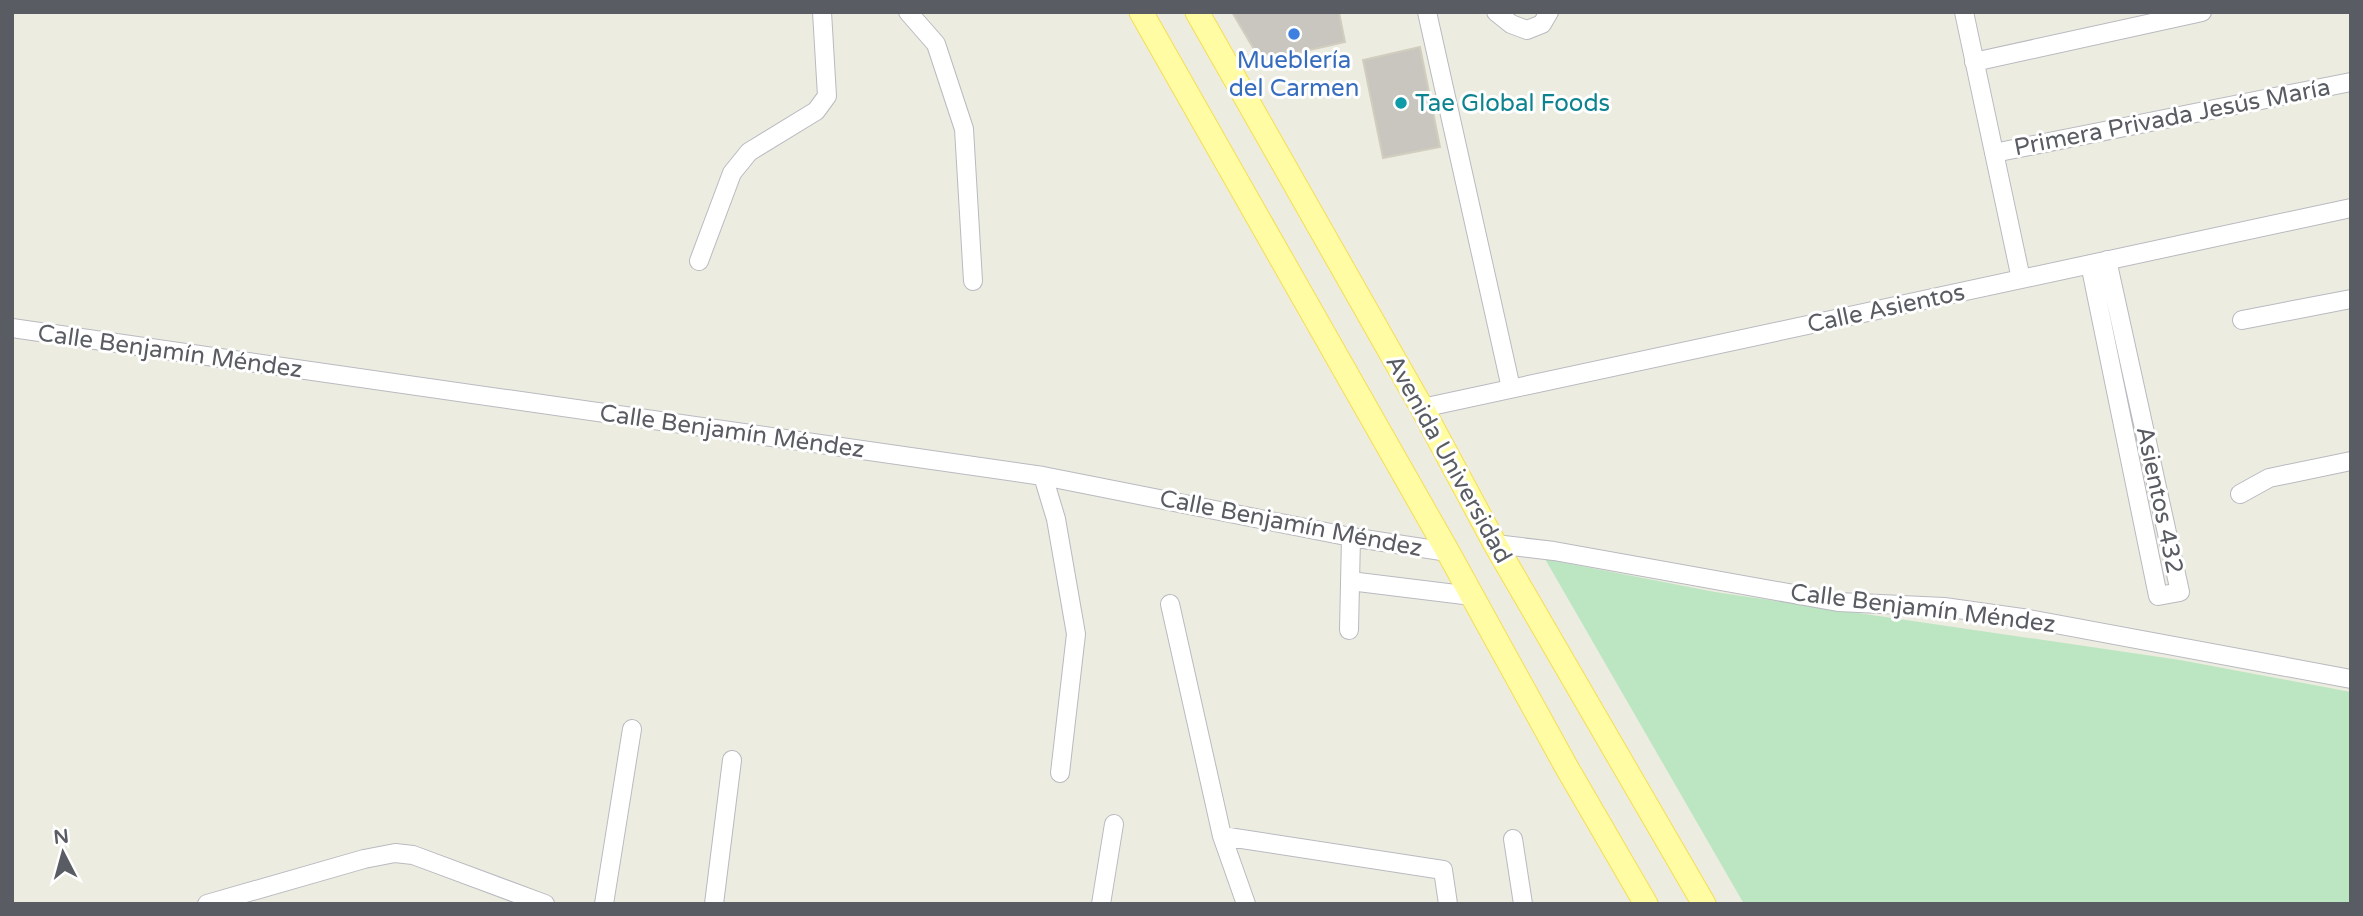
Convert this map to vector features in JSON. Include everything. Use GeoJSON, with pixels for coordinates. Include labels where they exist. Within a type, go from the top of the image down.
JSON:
{"type":"FeatureCollection","features":[{"type":"Feature","properties":{"kind":"main road","name":"Avenida Universidad"},"geometry":{"type":"LineString","coordinates":[[1141,12],[1646,904]]}},
{"type":"Feature","properties":{"kind":"main road","name":"Avenida Universidad"},"geometry":{"type":"LineString","coordinates":[[1197,12],[1422,408],[1495,544],[1704,904]]}},
{"type":"Feature","properties":{"kind":"street"},"geometry":{"type":"LineString","coordinates":[[699,261],[732,173],[749,152],[816,111],[827,96],[822,12]]}},
{"type":"Feature","properties":{"kind":"street"},"geometry":{"type":"LineString","coordinates":[[908,12],[936,44],[964,129],[974,281]]}},
{"type":"Feature","properties":{"kind":"street"},"geometry":{"type":"LineString","coordinates":[[1427,12],[1511,388]]}},
{"type":"Feature","properties":{"kind":"street"},"geometry":{"type":"LineString","coordinates":[[1496,12],[1510,24],[1527,30],[1542,24],[1549,12]]}},
{"type":"Feature","properties":{"kind":"street"},"geometry":{"type":"LineString","coordinates":[[1964,12],[2021,279]]}},
{"type":"Feature","properties":{"kind":"street"},"geometry":{"type":"LineString","coordinates":[[1974,62],[2202,12]]}},
{"type":"Feature","properties":{"kind":"street","name":"Primera Privada Jesús María"},"geometry":{"type":"LineString","coordinates":[[1994,153],[2351,82]]}},
{"type":"Feature","properties":{"kind":"street","name":"Calle Asientos"},"geometry":{"type":"LineString","coordinates":[[1422,408],[2351,208]]}},
{"type":"Feature","properties":{"kind":"street","name":"Asientos 432"},"geometry":{"type":"LineString","coordinates":[[2099,262],[2120,317],[2180,592],[2158,596],[2102,321],[2099,262]]}},
{"type":"Feature","properties":{"kind":"street"},"geometry":{"type":"LineString","coordinates":[[2242,320],[2351,299]]}},
{"type":"Feature","properties":{"kind":"street"},"geometry":{"type":"LineString","coordinates":[[2102,321],[2120,317]]}},
{"type":"Feature","properties":{"kind":"street","name":"Calle Benjamín Méndez"},"geometry":{"type":"LineString","coordinates":[[12,328],[1043,476],[1351,537],[1448,552]]}},
{"type":"Feature","properties":{"kind":"street"},"geometry":{"type":"LineString","coordinates":[[2241,494],[2269,478],[2351,461]]}},
{"type":"Feature","properties":{"kind":"street"},"geometry":{"type":"LineString","coordinates":[[2132,468],[2152,462]]}},
{"type":"Feature","properties":{"kind":"street"},"geometry":{"type":"LineString","coordinates":[[1043,476],[1056,519],[1076,634],[1060,773]]}},
{"type":"Feature","properties":{"kind":"street"},"geometry":{"type":"LineString","coordinates":[[1349,630],[1351,537]]}},
{"type":"Feature","properties":{"kind":"street","name":"Calle Benjamín Méndez"},"geometry":{"type":"LineString","coordinates":[[1495,544],[1568,554],[1838,602],[1944,607],[2029,619],[2351,679]]}},
{"type":"Feature","properties":{"kind":"street"},"geometry":{"type":"LineString","coordinates":[[1350,581],[1472,596]]}},
{"type":"Feature","properties":{"kind":"street"},"geometry":{"type":"LineString","coordinates":[[1170,604],[1222,836],[1246,904]]}},
{"type":"Feature","properties":{"kind":"street"},"geometry":{"type":"LineString","coordinates":[[604,904],[632,729]]}},
{"type":"Feature","properties":{"kind":"street"},"geometry":{"type":"LineString","coordinates":[[715,904],[732,760]]}},
{"type":"Feature","properties":{"kind":"street"},"geometry":{"type":"LineString","coordinates":[[1101,904],[1114,824]]}},
{"type":"Feature","properties":{"kind":"street"},"geometry":{"type":"LineString","coordinates":[[1222,836],[1443,870],[1448,904]]}},
{"type":"Feature","properties":{"kind":"street"},"geometry":{"type":"LineString","coordinates":[[1513,839],[1523,904]]}},
{"type":"Feature","properties":{"kind":"street"},"geometry":{"type":"LineString","coordinates":[[207,904],[364,859],[394,853],[413,855],[535,902]]}},
{"type":"Feature","properties":{"kind":"green space"},"geometry":{"type":"Polygon","coordinates":[[[1545,559],[1715,592],[2180,660],[2351,692],[2351,904],[1744,904],[1545,559]]]}},
{"type":"Feature","properties":{"kind":"building","name":"Mueblería del Carmen"},"geometry":{"type":"Polygon","coordinates":[[[1232,12],[1339,12],[1345,42],[1261,61],[1232,12]]]}},
{"type":"Feature","properties":{"kind":"building","name":"Tae Global Foods"},"geometry":{"type":"Polygon","coordinates":[[[1420,47],[1440,147],[1383,158],[1363,60],[1420,47]]]}},
{"type":"Feature","properties":{"kind":"place","name":"Mueblería del Carmen"},"geometry":{"type":"Point","coordinates":[1294,34]}},
{"type":"Feature","properties":{"kind":"place","name":"Tae Global Foods"},"geometry":{"type":"Point","coordinates":[1401,103]}}]}
